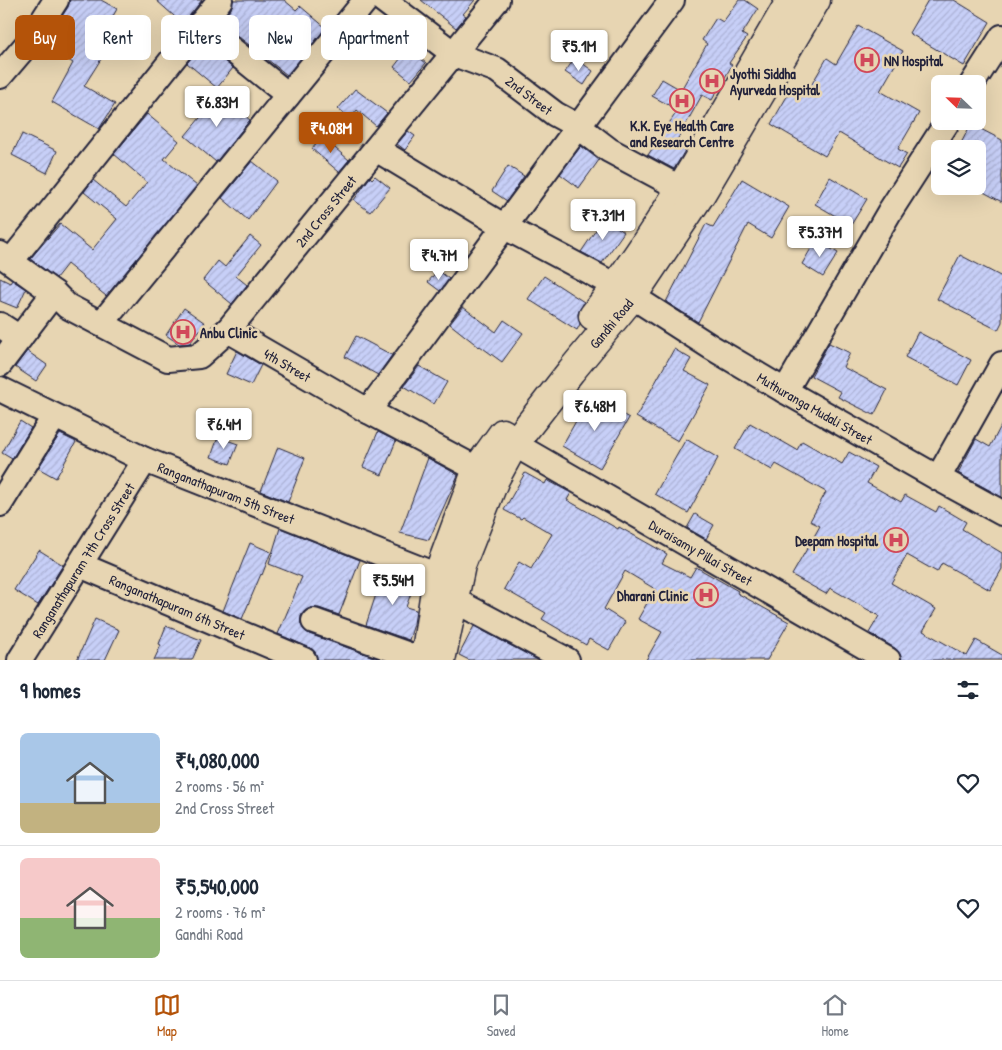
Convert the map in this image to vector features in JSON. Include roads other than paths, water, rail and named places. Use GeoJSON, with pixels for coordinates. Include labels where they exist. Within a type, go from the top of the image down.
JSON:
{"type":"FeatureCollection","features":[{"type":"Feature","properties":{"kind":"main road","name":"Gandhi Road"},"geometry":{"type":"LineString","coordinates":[[441,660],[449,587],[461,564],[495,479],[514,444],[571,371],[624,291],[680,188],[791,0]]}},
{"type":"Feature","properties":{"kind":"main road","name":"Gandhi Road"},"geometry":{"type":"LineString","coordinates":[[424,660],[449,587],[477,470],[524,402],[624,291],[701,194],[816,0]]}},
{"type":"Feature","properties":{"kind":"street"},"geometry":{"type":"LineString","coordinates":[[0,76],[29,42],[56,0]]}},
{"type":"Feature","properties":{"kind":"street"},"geometry":{"type":"LineString","coordinates":[[208,15],[220,0]]}},
{"type":"Feature","properties":{"kind":"street"},"geometry":{"type":"LineString","coordinates":[[100,324],[366,0]]}},
{"type":"Feature","properties":{"kind":"street","name":"2nd Street"},"geometry":{"type":"LineString","coordinates":[[383,0],[454,54],[497,70],[555,114],[579,127],[608,150],[680,188]]}},
{"type":"Feature","properties":{"kind":"street","name":"2nd Cross Street"},"geometry":{"type":"LineString","coordinates":[[228,330],[498,0]]}},
{"type":"Feature","properties":{"kind":"street"},"geometry":{"type":"LineString","coordinates":[[368,412],[672,0]]}},
{"type":"Feature","properties":{"kind":"street"},"geometry":{"type":"LineString","coordinates":[[978,75],[1002,37]]}},
{"type":"Feature","properties":{"kind":"street"},"geometry":{"type":"LineString","coordinates":[[239,56],[288,96]]}},
{"type":"Feature","properties":{"kind":"street"},"geometry":{"type":"LineString","coordinates":[[170,60],[5,258],[54,293],[67,306],[168,359],[199,356],[228,330]]}},
{"type":"Feature","properties":{"kind":"street"},"geometry":{"type":"LineString","coordinates":[[785,391],[890,211],[942,130]]}},
{"type":"Feature","properties":{"kind":"street","name":"Muthuranga Mudali Street"},"geometry":{"type":"LineString","coordinates":[[376,149],[505,227],[624,291],[711,347],[785,391],[1002,513]]}},
{"type":"Feature","properties":{"kind":"street"},"geometry":{"type":"LineString","coordinates":[[0,364],[54,293]]}},
{"type":"Feature","properties":{"kind":"street"},"geometry":{"type":"LineString","coordinates":[[0,325],[20,338]]}},
{"type":"Feature","properties":{"kind":"street","name":"4th Street"},"geometry":{"type":"LineString","coordinates":[[228,330],[368,412],[477,470]]}},
{"type":"Feature","properties":{"kind":"street"},"geometry":{"type":"LineString","coordinates":[[938,478],[1002,364]]}},
{"type":"Feature","properties":{"kind":"street","name":"Ranganathapuram 5th Street"},"geometry":{"type":"LineString","coordinates":[[0,389],[145,460],[449,587],[567,660]]}},
{"type":"Feature","properties":{"kind":"street"},"geometry":{"type":"LineString","coordinates":[[0,504],[54,416]]}},
{"type":"Feature","properties":{"kind":"street","name":"Duraisamy Pillai Street"},"geometry":{"type":"LineString","coordinates":[[514,444],[888,660]]}},
{"type":"Feature","properties":{"kind":"street","name":"Ranganathapuram 7th Cross Street"},"geometry":{"type":"LineString","coordinates":[[20,660],[145,460]]}},
{"type":"Feature","properties":{"kind":"street","name":"Ranganathapuram 6th Street"},"geometry":{"type":"LineString","coordinates":[[80,565],[304,660]]}},
{"type":"Feature","properties":{"kind":"street"},"geometry":{"type":"LineString","coordinates":[[314,621],[424,660]]}},
{"type":"Feature","properties":{"kind":"place","name":"NN Hospital"},"geometry":{"type":"Point","coordinates":[867,60]}},
{"type":"Feature","properties":{"kind":"place","name":"Jyothi Siddha Ayurveda Hospital"},"geometry":{"type":"Point","coordinates":[712,81]}},
{"type":"Feature","properties":{"kind":"place","name":"K.K. Eye Health Care and Research Centre"},"geometry":{"type":"Point","coordinates":[682,101]}},
{"type":"Feature","properties":{"kind":"place","name":"Anbu Clinic"},"geometry":{"type":"Point","coordinates":[183,332]}},
{"type":"Feature","properties":{"kind":"place","name":"Deepam Hospital"},"geometry":{"type":"Point","coordinates":[896,540]}},
{"type":"Feature","properties":{"kind":"place","name":"Dharani Clinic"},"geometry":{"type":"Point","coordinates":[706,595]}}]}
